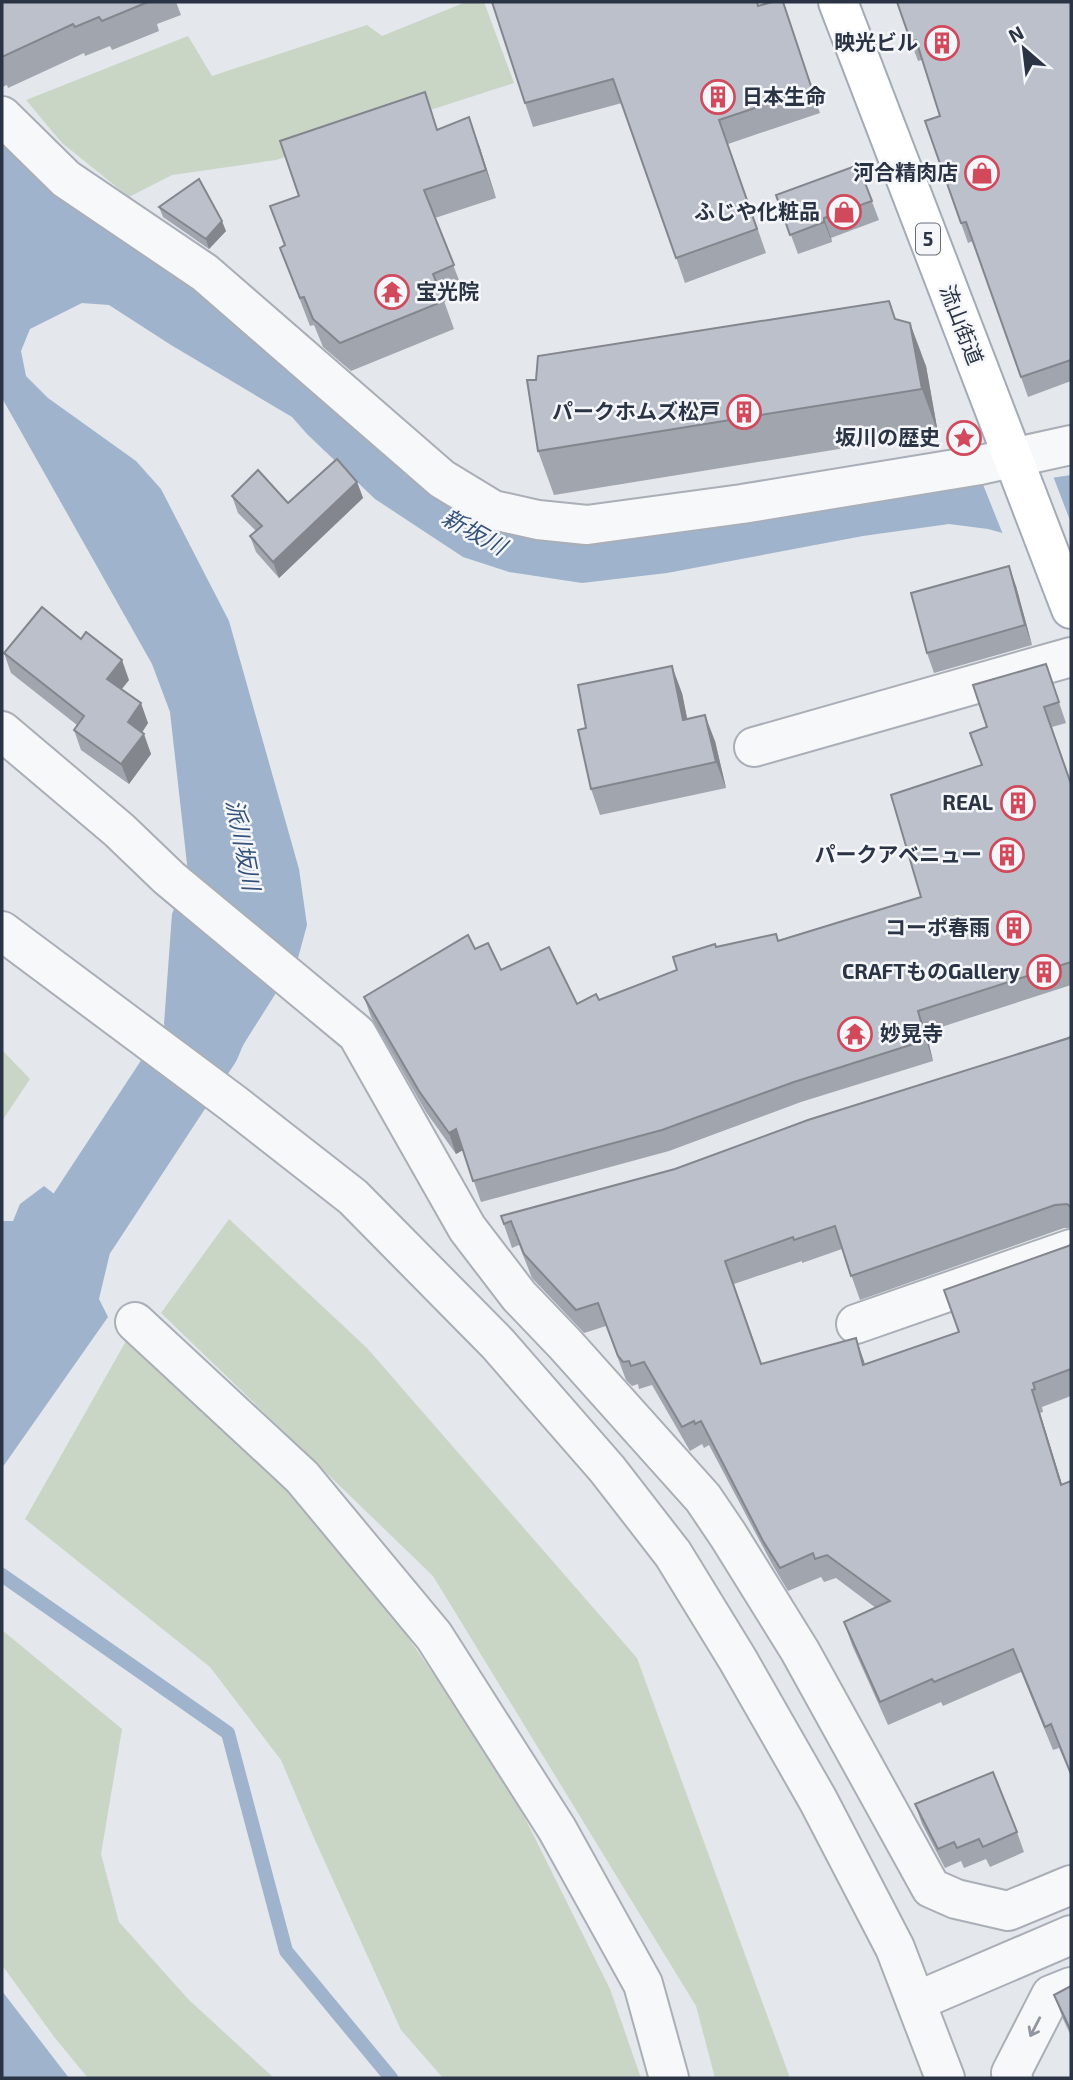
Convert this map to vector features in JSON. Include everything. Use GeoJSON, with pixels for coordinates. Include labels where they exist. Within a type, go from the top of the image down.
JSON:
{"type":"FeatureCollection","features":[{"type":"Feature","properties":{"kind":"main road","name":"流山街道"},"geometry":{"type":"LineString","coordinates":[[838,2],[1071,609]]}},
{"type":"Feature","properties":{"kind":"street"},"geometry":{"type":"LineString","coordinates":[[2,116],[66,178],[205,273],[442,479],[493,510],[538,520],[587,525],[742,505],[980,465],[1015,466],[1071,445]]}},
{"type":"Feature","properties":{"kind":"street"},"geometry":{"type":"LineString","coordinates":[[754,747],[1071,657]]}},
{"type":"Feature","properties":{"kind":"street"},"geometry":{"type":"LineString","coordinates":[[2,732],[119,831],[169,878],[357,1034],[467,1228],[519,1296],[703,1499],[800,1651],[931,1888],[956,1899],[1008,1911],[1071,1885]]}},
{"type":"Feature","properties":{"kind":"street"},"geometry":{"type":"LineString","coordinates":[[2,931],[234,1104],[353,1197],[498,1343],[607,1469],[673,1554],[738,1660],[850,1861],[895,1948],[945,2078]]}},
{"type":"Feature","properties":{"kind":"street"},"geometry":{"type":"LineString","coordinates":[[467,1228],[506,1217]]}},
{"type":"Feature","properties":{"kind":"street"},"geometry":{"type":"LineString","coordinates":[[856,1324],[1071,1250]]}},
{"type":"Feature","properties":{"kind":"street"},"geometry":{"type":"LineString","coordinates":[[135,1322],[302,1477],[434,1636],[557,1829],[643,1984],[668,2078]]}},
{"type":"Feature","properties":{"kind":"street"},"geometry":{"type":"LineString","coordinates":[[917,2001],[1071,1935]]}},
{"type":"Feature","properties":{"kind":"street"},"geometry":{"type":"LineString","coordinates":[[1013,2078],[1011,2073],[1051,1995],[1071,1987]]}},
{"type":"Feature","properties":{"kind":"green space"},"geometry":{"type":"Polygon","coordinates":[[[466,2],[484,2],[514,83],[276,160],[172,175],[129,197],[62,143],[26,100],[188,36],[212,76],[367,25],[382,36],[466,2]]]}},
{"type":"Feature","properties":{"kind":"green space"},"geometry":{"type":"Polygon","coordinates":[[[2,1050],[30,1079],[2,1121],[2,1050]]]}},
{"type":"Feature","properties":{"kind":"green space"},"geometry":{"type":"Polygon","coordinates":[[[229,1219],[367,1348],[637,1658],[790,2078],[715,2078],[696,2006],[433,1576],[161,1313],[229,1219]]]}},
{"type":"Feature","properties":{"kind":"green space"},"geometry":{"type":"Polygon","coordinates":[[[130,1334],[234,1432],[328,1530],[407,1636],[504,1776],[610,1989],[641,2078],[443,2078],[401,2030],[281,1760],[210,1667],[25,1519],[130,1334]]]}},
{"type":"Feature","properties":{"kind":"green space"},"geometry":{"type":"Polygon","coordinates":[[[2,1630],[122,1729],[101,1854],[119,1922],[189,2000],[274,2078],[88,2078],[2,1965],[2,1630]]]}},
{"type":"Feature","properties":{"kind":"water","name":"新坂川"},"geometry":{"type":"Polygon","coordinates":[[[2,139],[171,265],[507,532],[970,480],[1038,480],[1071,475],[1071,552],[988,529],[949,524],[863,536],[667,573],[582,583],[509,572],[463,557],[375,499],[292,417],[109,305],[82,303],[30,329],[21,351],[26,376],[48,398],[136,461],[161,489],[229,621],[299,869],[307,925],[298,958],[228,1069],[164,1024],[172,914],[188,873],[170,712],[152,664],[2,398],[2,139]]]}},
{"type":"Feature","properties":{"kind":"water"},"geometry":{"type":"Polygon","coordinates":[[[44,1186],[113,1240],[99,1299],[108,1317],[2,1468],[2,1221],[13,1221],[20,1204],[44,1186]]]}},
{"type":"Feature","properties":{"kind":"water"},"geometry":{"type":"Polygon","coordinates":[[[2,1991],[69,2078],[2,2078],[2,1991]]]}},
{"type":"Feature","properties":{"kind":"pier"},"geometry":{"type":"Polygon","coordinates":[[[1053,476],[1071,523],[1071,555],[1004,537],[980,477],[1053,476]]]}},
{"type":"Feature","properties":{"kind":"building"},"geometry":{"type":"Polygon","coordinates":[[[2,2],[148,2],[102,21],[99,17],[75,27],[73,24],[2,57],[2,2]]]}},
{"type":"Feature","properties":{"kind":"building"},"geometry":{"type":"Polygon","coordinates":[[[492,2],[757,2],[758,6],[783,2],[812,89],[719,120],[757,229],[676,258],[613,79],[525,103],[492,2]]]}},
{"type":"Feature","properties":{"kind":"building"},"geometry":{"type":"Polygon","coordinates":[[[897,2],[1071,2],[1071,360],[1021,377],[966,222],[961,223],[925,121],[940,116],[916,40],[911,42],[897,2]]]}},
{"type":"Feature","properties":{"kind":"building"},"geometry":{"type":"Polygon","coordinates":[[[425,92],[437,130],[469,117],[486,170],[424,190],[454,265],[433,274],[444,301],[340,343],[313,319],[304,297],[300,298],[280,248],[285,245],[270,206],[299,196],[280,141],[425,92]]]}},
{"type":"Feature","properties":{"kind":"building"},"geometry":{"type":"Polygon","coordinates":[[[858,165],[872,201],[824,218],[824,222],[790,235],[776,195],[858,165]]]}},
{"type":"Feature","properties":{"kind":"building"},"geometry":{"type":"Polygon","coordinates":[[[199,179],[222,221],[206,239],[159,207],[199,179]]]}},
{"type":"Feature","properties":{"kind":"building"},"geometry":{"type":"Polygon","coordinates":[[[889,301],[895,319],[910,323],[922,389],[538,451],[527,380],[536,380],[538,356],[889,301]]]}},
{"type":"Feature","properties":{"kind":"building"},"geometry":{"type":"Polygon","coordinates":[[[337,459],[357,482],[273,562],[250,536],[262,526],[232,496],[258,470],[288,503],[337,459]]]}},
{"type":"Feature","properties":{"kind":"building"},"geometry":{"type":"Polygon","coordinates":[[[1009,566],[1025,625],[927,653],[911,593],[1009,566]]]}},
{"type":"Feature","properties":{"kind":"building"},"geometry":{"type":"Polygon","coordinates":[[[42,607],[81,639],[86,632],[122,660],[107,679],[141,703],[128,722],[144,734],[121,764],[74,730],[84,716],[4,653],[42,607]]]}},
{"type":"Feature","properties":{"kind":"building"},"geometry":{"type":"Polygon","coordinates":[[[1046,664],[1059,702],[1044,707],[1071,784],[1071,962],[918,1011],[926,1040],[794,1082],[662,1130],[473,1181],[456,1129],[449,1133],[419,1091],[364,997],[468,935],[475,949],[488,943],[501,970],[549,947],[577,1004],[596,994],[599,1000],[677,970],[673,957],[715,944],[716,947],[776,934],[778,941],[921,897],[891,795],[982,765],[970,733],[987,727],[973,685],[1046,664]]]}},
{"type":"Feature","properties":{"kind":"building"},"geometry":{"type":"Polygon","coordinates":[[[672,666],[683,720],[705,715],[716,762],[591,789],[578,730],[586,728],[578,685],[672,666]]]}},
{"type":"Feature","properties":{"kind":"building"},"geometry":{"type":"Polygon","coordinates":[[[1071,1036],[1071,1207],[1067,1204],[1055,1205],[851,1276],[835,1226],[794,1240],[793,1237],[725,1261],[761,1364],[856,1338],[863,1365],[959,1332],[944,1290],[1071,1245],[1071,1369],[1033,1383],[1035,1389],[1032,1390],[1061,1485],[1071,1481],[1071,1774],[1051,1724],[1045,1727],[1013,1649],[934,1682],[932,1679],[880,1702],[844,1622],[890,1601],[827,1555],[815,1559],[813,1553],[780,1568],[763,1541],[701,1421],[695,1424],[694,1421],[682,1427],[644,1362],[631,1366],[629,1361],[623,1362],[618,1356],[598,1303],[576,1310],[524,1254],[511,1221],[504,1224],[501,1216],[675,1169],[808,1120],[1071,1036]]]}},
{"type":"Feature","properties":{"kind":"building"},"geometry":{"type":"Polygon","coordinates":[[[993,1772],[1017,1832],[983,1847],[979,1839],[957,1848],[954,1842],[938,1849],[915,1804],[993,1772]]]}},
{"type":"Feature","properties":{"kind":"building"},"geometry":{"type":"Polygon","coordinates":[[[1071,1986],[1071,2031],[1054,1995],[1071,1986]]]}},
{"type":"Feature","properties":{"kind":"waterway","name":"派川坂川"},"geometry":{"type":"LineString","coordinates":[[2,1330],[46,1278],[201,1042],[241,946]]}},
{"type":"Feature","properties":{"kind":"waterway"},"geometry":{"type":"LineString","coordinates":[[2,1575],[228,1733],[286,1951],[391,2078]]}},
{"type":"Feature","properties":{"kind":"place","name":"映光ビル"},"geometry":{"type":"Point","coordinates":[942,43]}},
{"type":"Feature","properties":{"kind":"place","name":"日本生命"},"geometry":{"type":"Point","coordinates":[718,97]}},
{"type":"Feature","properties":{"kind":"place","name":"河合精肉店"},"geometry":{"type":"Point","coordinates":[982,173]}},
{"type":"Feature","properties":{"kind":"place","name":"ふじや化粧品"},"geometry":{"type":"Point","coordinates":[844,212]}},
{"type":"Feature","properties":{"kind":"place","name":"宝光院"},"geometry":{"type":"Point","coordinates":[392,292]}},
{"type":"Feature","properties":{"kind":"place","name":"パークホムズ松戸"},"geometry":{"type":"Point","coordinates":[744,412]}},
{"type":"Feature","properties":{"kind":"place","name":"坂川の歴史"},"geometry":{"type":"Point","coordinates":[964,438]}},
{"type":"Feature","properties":{"kind":"place","name":"REAL"},"geometry":{"type":"Point","coordinates":[1018,803]}},
{"type":"Feature","properties":{"kind":"place","name":"パークアベニュー"},"geometry":{"type":"Point","coordinates":[1007,855]}},
{"type":"Feature","properties":{"kind":"place","name":"コーポ春雨"},"geometry":{"type":"Point","coordinates":[1014,928]}},
{"type":"Feature","properties":{"kind":"place","name":"CRAFTものGallery"},"geometry":{"type":"Point","coordinates":[1044,972]}},
{"type":"Feature","properties":{"kind":"place","name":"妙晃寺"},"geometry":{"type":"Point","coordinates":[855,1034]}}]}
